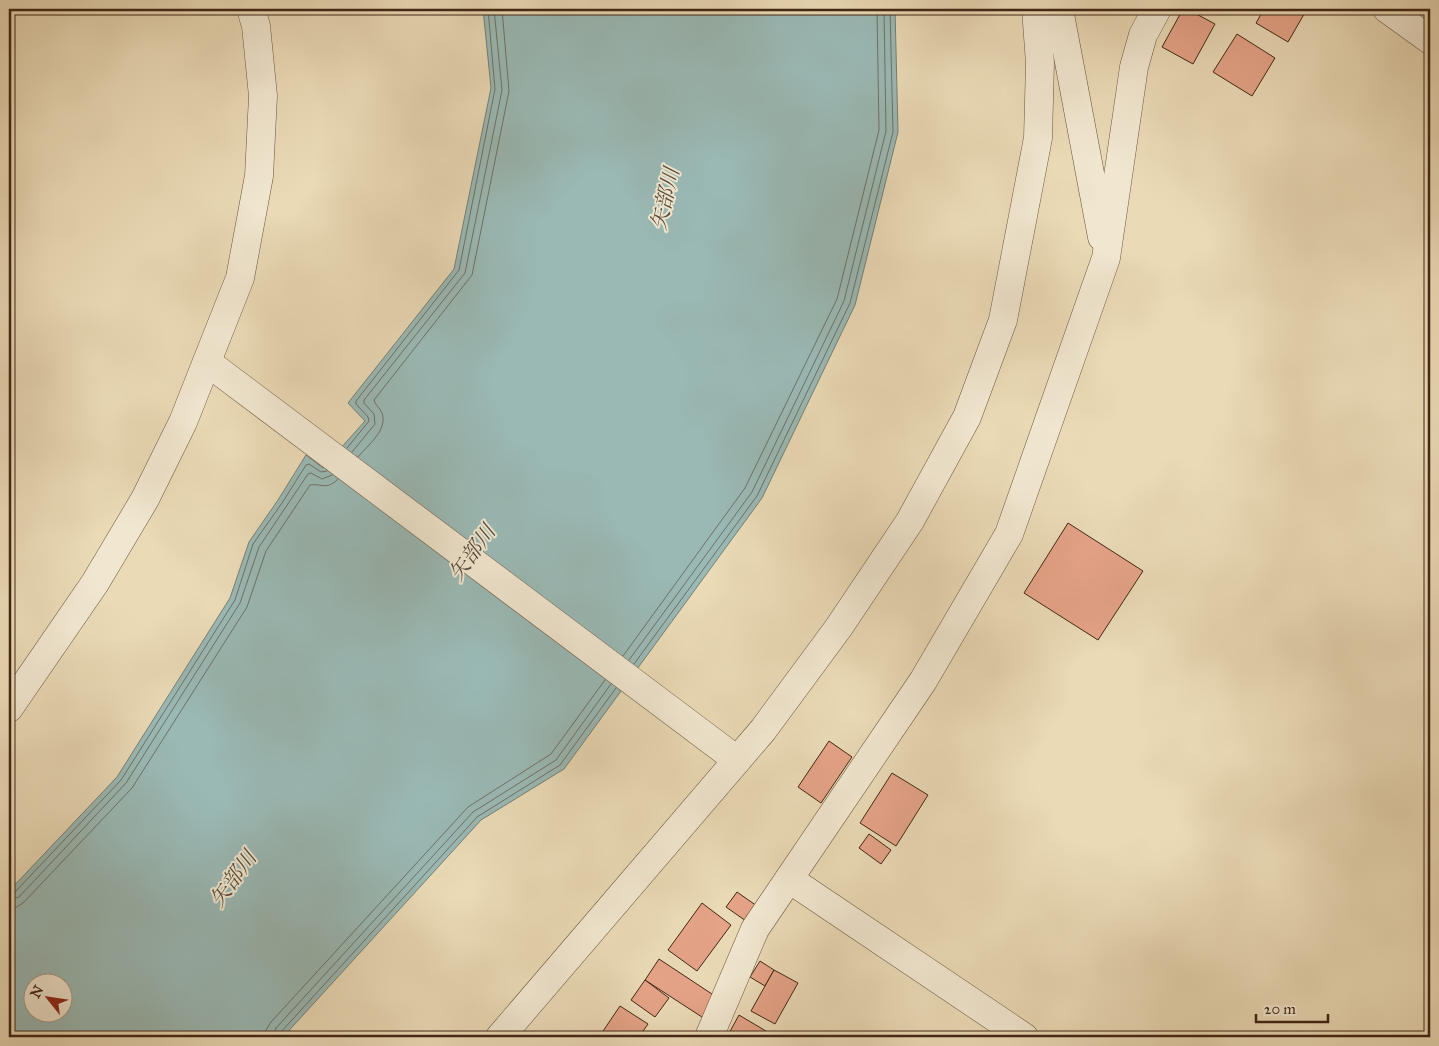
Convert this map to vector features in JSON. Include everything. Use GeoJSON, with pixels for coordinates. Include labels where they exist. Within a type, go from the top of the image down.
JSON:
{"type":"FeatureCollection","features":[{"type":"Feature","properties":{"kind":"street"},"geometry":{"type":"LineString","coordinates":[[9,708],[95,583],[145,498],[184,422],[240,278],[259,176],[263,96],[256,26],[251,9]]}},
{"type":"Feature","properties":{"kind":"street"},"geometry":{"type":"LineString","coordinates":[[500,1037],[738,760],[774,715],[871,581],[910,521],[967,417],[1003,320],[1038,138],[1040,63],[1036,9]]}},
{"type":"Feature","properties":{"kind":"street"},"geometry":{"type":"LineString","coordinates":[[1059,9],[1106,258]]}},
{"type":"Feature","properties":{"kind":"street"},"geometry":{"type":"LineString","coordinates":[[709,1037],[755,929],[923,681],[1009,534],[1106,258],[1134,67],[1143,35],[1157,9]]}},
{"type":"Feature","properties":{"kind":"street"},"geometry":{"type":"LineString","coordinates":[[1387,9],[1430,40]]}},
{"type":"Feature","properties":{"kind":"street"},"geometry":{"type":"LineString","coordinates":[[207,362],[738,760]]}},
{"type":"Feature","properties":{"kind":"street"},"geometry":{"type":"LineString","coordinates":[[789,880],[1024,1037]]}},
{"type":"Feature","properties":{"kind":"water","name":"矢部川"},"geometry":{"type":"Polygon","coordinates":[[[483,9],[895,9],[898,132],[855,305],[762,498],[564,769],[481,820],[283,1037],[9,1037],[9,891],[117,777],[230,598],[249,542],[306,455],[323,468],[365,421],[348,403],[454,269],[491,88],[483,9]]]}},
{"type":"Feature","properties":{"kind":"building"},"geometry":{"type":"Polygon","coordinates":[[[1183,9],[1187,9],[1215,24],[1193,64],[1162,47],[1183,9]]]}},
{"type":"Feature","properties":{"kind":"building"},"geometry":{"type":"Polygon","coordinates":[[[1264,9],[1307,9],[1288,42],[1256,23],[1264,9]]]}},
{"type":"Feature","properties":{"kind":"building"},"geometry":{"type":"Polygon","coordinates":[[[1237,34],[1275,58],[1252,96],[1213,72],[1237,34]]]}},
{"type":"Feature","properties":{"kind":"building"},"geometry":{"type":"Polygon","coordinates":[[[1068,523],[1143,571],[1098,640],[1024,593],[1068,523]]]}},
{"type":"Feature","properties":{"kind":"building"},"geometry":{"type":"Polygon","coordinates":[[[829,741],[852,757],[821,803],[798,787],[829,741]]]}},
{"type":"Feature","properties":{"kind":"building"},"geometry":{"type":"Polygon","coordinates":[[[892,773],[928,795],[896,846],[860,823],[892,773]]]}},
{"type":"Feature","properties":{"kind":"building"},"geometry":{"type":"Polygon","coordinates":[[[869,834],[891,850],[881,864],[859,848],[869,834]]]}},
{"type":"Feature","properties":{"kind":"building"},"geometry":{"type":"Polygon","coordinates":[[[737,892],[757,906],[746,921],[726,907],[737,892]]]}},
{"type":"Feature","properties":{"kind":"building"},"geometry":{"type":"Polygon","coordinates":[[[702,903],[731,925],[697,971],[668,950],[702,903]]]}},
{"type":"Feature","properties":{"kind":"building"},"geometry":{"type":"Polygon","coordinates":[[[659,959],[718,998],[705,1019],[645,980],[659,959]]]}},
{"type":"Feature","properties":{"kind":"building"},"geometry":{"type":"Polygon","coordinates":[[[760,961],[774,970],[765,986],[750,977],[760,961]]]}},
{"type":"Feature","properties":{"kind":"building"},"geometry":{"type":"Polygon","coordinates":[[[774,970],[798,983],[775,1024],[751,1011],[774,970]]]}},
{"type":"Feature","properties":{"kind":"building"},"geometry":{"type":"Polygon","coordinates":[[[645,980],[669,998],[655,1017],[631,1000],[645,980]]]}},
{"type":"Feature","properties":{"kind":"building"},"geometry":{"type":"Polygon","coordinates":[[[620,1006],[648,1024],[639,1037],[599,1037],[620,1006]]]}},
{"type":"Feature","properties":{"kind":"building"},"geometry":{"type":"Polygon","coordinates":[[[739,1015],[776,1037],[732,1037],[728,1035],[739,1015]]]}}]}
